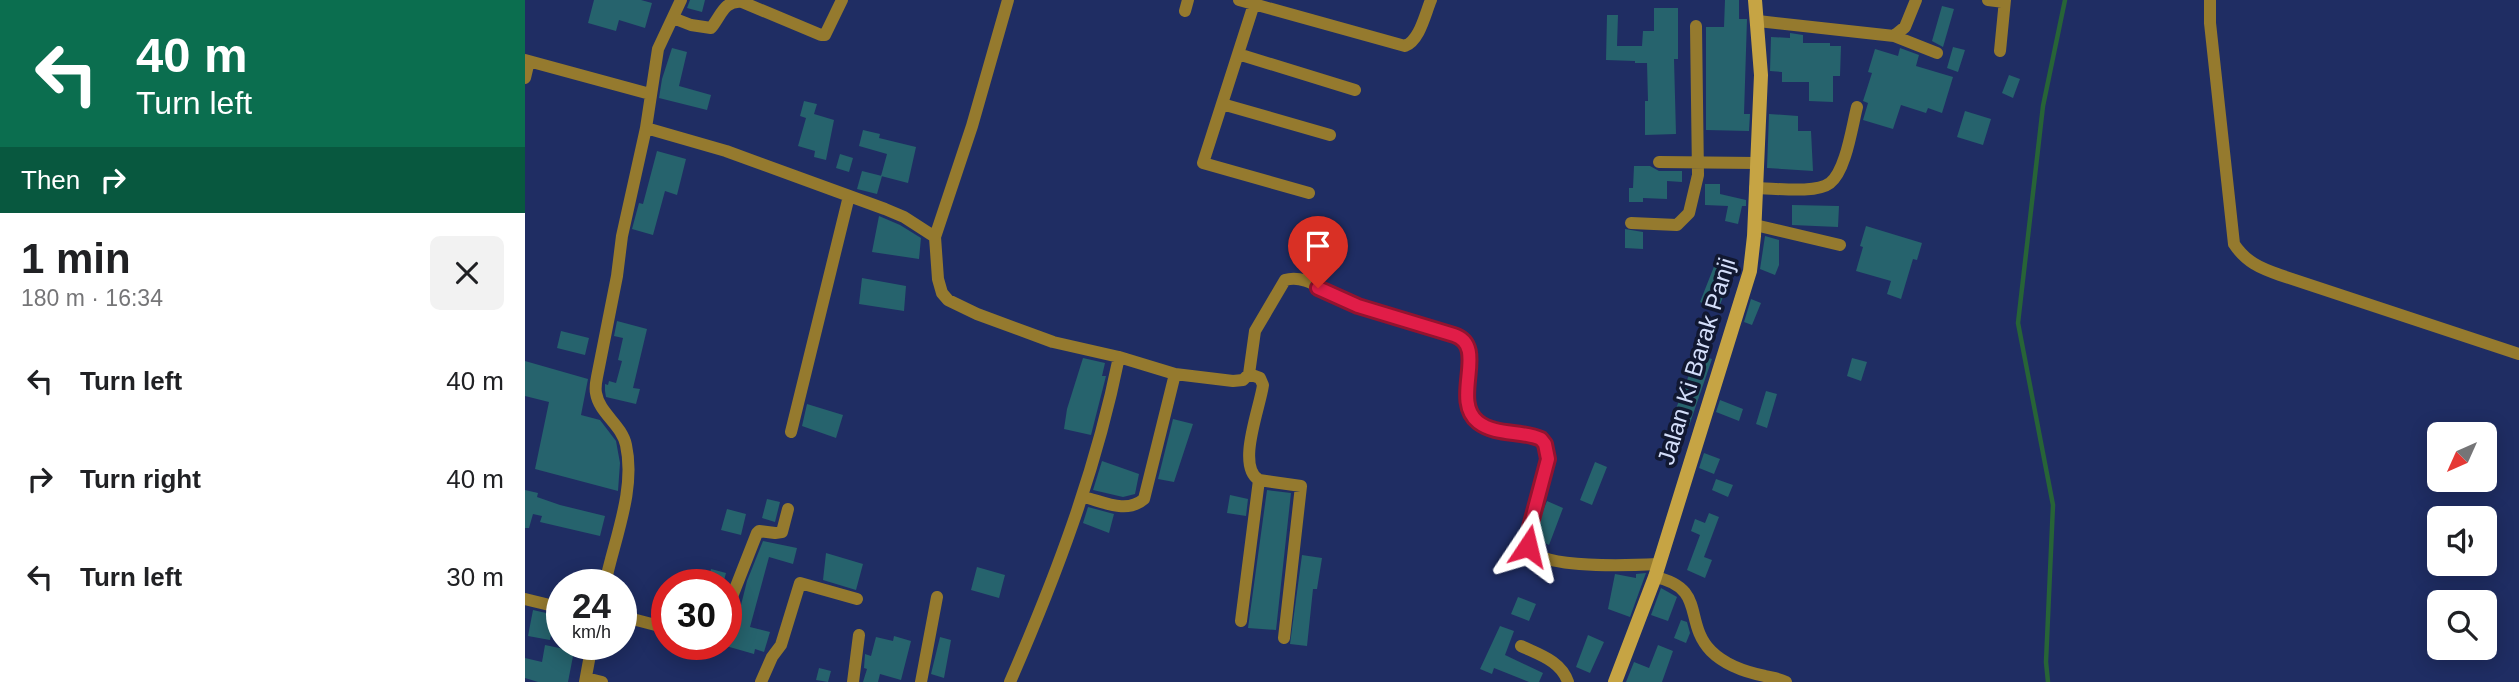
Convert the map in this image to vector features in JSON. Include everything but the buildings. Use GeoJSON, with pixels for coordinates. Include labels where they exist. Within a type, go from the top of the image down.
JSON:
{"type":"FeatureCollection","features":[{"type":"Feature","properties":{"kind":"street"},"geometry":{"type":"LineString","coordinates":[[608,569],[626,492],[628,458],[623,435],[596,393],[597,377],[622,236],[646,128],[658,49],[681,0]]}},
{"type":"Feature","properties":{"kind":"street"},"geometry":{"type":"LineString","coordinates":[[673,18],[711,29],[727,4],[734,1],[821,35],[829,30],[842,0]]}},
{"type":"Feature","properties":{"kind":"street"},"geometry":{"type":"LineString","coordinates":[[1008,0],[972,126],[935,237],[938,279],[942,293],[948,300],[977,314],[1053,342],[1119,357],[1175,374],[1233,381],[1243,380],[1249,374],[1255,331],[1285,280],[1291,278],[1307,282],[1358,306],[1462,337],[1469,346],[1468,402],[1472,415],[1477,421],[1497,431],[1541,439],[1548,452],[1530,527],[1528,546],[1532,552],[1551,559],[1586,565],[1657,570],[1684,589],[1707,647],[1717,657],[1748,672],[1786,682]]}},
{"type":"Feature","properties":{"kind":"street"},"geometry":{"type":"LineString","coordinates":[[1239,0],[1405,46],[1415,37],[1431,0]]}},
{"type":"Feature","properties":{"kind":"street","name":"Jalan Ki Barak Panji"},"geometry":{"type":"LineString","coordinates":[[1615,682],[1657,570],[1747,282],[1755,226],[1761,75],[1755,0]]}},
{"type":"Feature","properties":{"kind":"street"},"geometry":{"type":"LineString","coordinates":[[1894,36],[1905,27],[1916,0]]}},
{"type":"Feature","properties":{"kind":"street"},"geometry":{"type":"LineString","coordinates":[[1988,0],[2004,1],[2000,51]]}},
{"type":"Feature","properties":{"kind":"street"},"geometry":{"type":"LineString","coordinates":[[2210,0],[2210,23],[2234,244],[2241,255],[2254,265],[2267,270],[2519,354]]}},
{"type":"Feature","properties":{"kind":"street"},"geometry":{"type":"LineString","coordinates":[[1254,4],[1203,163],[1309,193]]}},
{"type":"Feature","properties":{"kind":"street"},"geometry":{"type":"LineString","coordinates":[[1758,20],[1894,36],[1937,53]]}},
{"type":"Feature","properties":{"kind":"street"},"geometry":{"type":"LineString","coordinates":[[1631,223],[1677,225],[1693,203],[1698,164],[1696,26]]}},
{"type":"Feature","properties":{"kind":"street"},"geometry":{"type":"LineString","coordinates":[[1238,54],[1355,90]]}},
{"type":"Feature","properties":{"kind":"street"},"geometry":{"type":"LineString","coordinates":[[525,78],[527,60],[650,94]]}},
{"type":"Feature","properties":{"kind":"street"},"geometry":{"type":"LineString","coordinates":[[1222,104],[1330,135]]}},
{"type":"Feature","properties":{"kind":"street"},"geometry":{"type":"LineString","coordinates":[[1755,188],[1816,188],[1830,184],[1845,155],[1857,107]]}},
{"type":"Feature","properties":{"kind":"street"},"geometry":{"type":"LineString","coordinates":[[646,128],[737,155],[904,217],[935,237]]}},
{"type":"Feature","properties":{"kind":"street"},"geometry":{"type":"LineString","coordinates":[[1659,162],[1756,163]]}},
{"type":"Feature","properties":{"kind":"street"},"geometry":{"type":"LineString","coordinates":[[791,432],[849,197]]}},
{"type":"Feature","properties":{"kind":"street"},"geometry":{"type":"LineString","coordinates":[[1755,226],[1840,245]]}},
{"type":"Feature","properties":{"kind":"street"},"geometry":{"type":"LineString","coordinates":[[1010,682],[1084,497],[1107,414],[1119,357]]}},
{"type":"Feature","properties":{"kind":"street"},"geometry":{"type":"LineString","coordinates":[[1084,497],[1128,507],[1136,506],[1144,499],[1175,374]]}},
{"type":"Feature","properties":{"kind":"street"},"geometry":{"type":"LineString","coordinates":[[1249,374],[1260,378],[1263,385],[1249,469],[1259,480],[1301,486],[1284,639]]}},
{"type":"Feature","properties":{"kind":"street"},"geometry":{"type":"LineString","coordinates":[[1241,621],[1259,480]]}},
{"type":"Feature","properties":{"kind":"street"},"geometry":{"type":"LineString","coordinates":[[742,571],[757,533],[763,531],[779,534],[788,509]]}},
{"type":"Feature","properties":{"kind":"street"},"geometry":{"type":"LineString","coordinates":[[761,682],[772,657],[781,645],[800,583],[857,599]]}},
{"type":"Feature","properties":{"kind":"street"},"geometry":{"type":"LineString","coordinates":[[921,682],[937,597]]}},
{"type":"Feature","properties":{"kind":"street"},"geometry":{"type":"LineString","coordinates":[[525,599],[546,604]]}},
{"type":"Feature","properties":{"kind":"street"},"geometry":{"type":"LineString","coordinates":[[853,682],[859,635]]}},
{"type":"Feature","properties":{"kind":"street"},"geometry":{"type":"LineString","coordinates":[[1521,646],[1555,663],[1564,671],[1568,682]]}},
{"type":"Feature","properties":{"kind":"street"},"geometry":{"type":"LineString","coordinates":[[589,660],[585,680],[602,682]]}},
{"type":"Feature","properties":{"kind":"waterway"},"geometry":{"type":"LineString","coordinates":[[2048,682],[2046,662],[2053,505],[2018,323],[2043,106],[2065,0]]}},
{"type":"Feature","properties":{"kind":"route"},"geometry":{"type":"LineString","coordinates":[[1318,288],[1358,306],[1462,337],[1466,341],[1470,359],[1468,402],[1472,415],[1477,421],[1497,431],[1541,439],[1548,452],[1528,546]]}}]}
